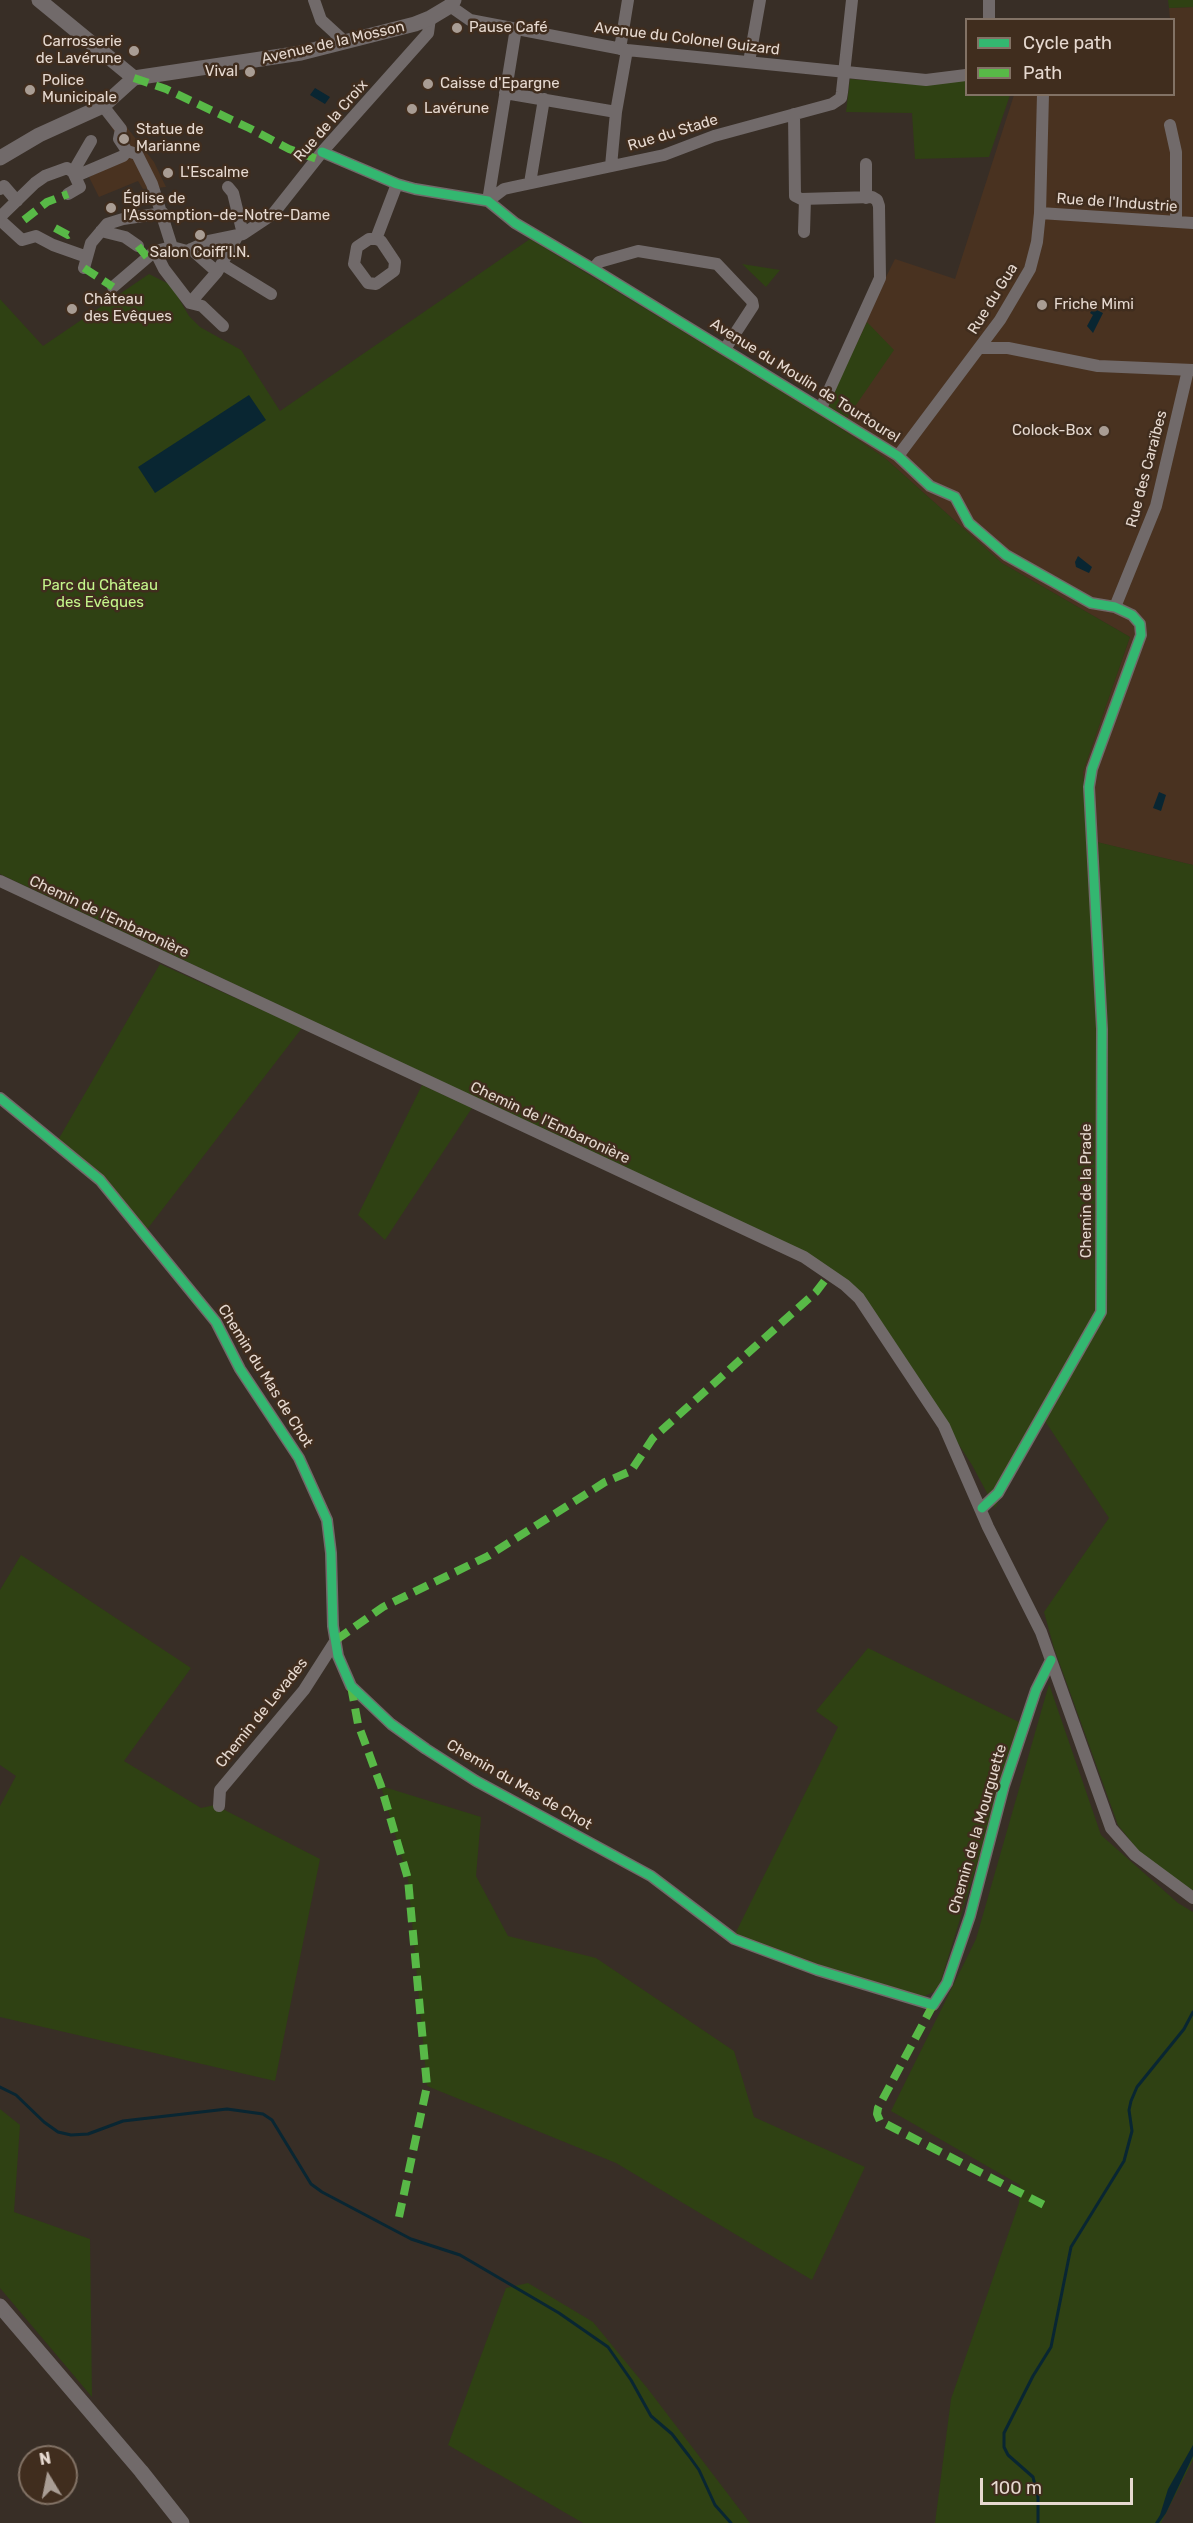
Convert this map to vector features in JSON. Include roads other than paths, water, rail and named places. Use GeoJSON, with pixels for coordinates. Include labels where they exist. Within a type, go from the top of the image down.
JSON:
{"type":"FeatureCollection","features":[{"type":"Feature","properties":{"kind":"street"},"geometry":{"type":"LineString","coordinates":[[0,158],[39,135],[103,106],[134,78],[39,0]]}},
{"type":"Feature","properties":{"kind":"street"},"geometry":{"type":"LineString","coordinates":[[314,0],[321,20],[345,42]]}},
{"type":"Feature","properties":{"kind":"street"},"geometry":{"type":"LineString","coordinates":[[611,166],[628,0]]}},
{"type":"Feature","properties":{"kind":"street"},"geometry":{"type":"LineString","coordinates":[[750,62],[760,0]]}},
{"type":"Feature","properties":{"kind":"street"},"geometry":{"type":"LineString","coordinates":[[843,71],[852,0]]}},
{"type":"Feature","properties":{"kind":"street"},"geometry":{"type":"LineString","coordinates":[[989,0],[989,18]]}},
{"type":"Feature","properties":{"kind":"street","name":"Avenue de la Mosson"},"geometry":{"type":"LineString","coordinates":[[134,78],[278,58],[430,18],[452,3]]}},
{"type":"Feature","properties":{"kind":"street","name":"Avenue du Colonel Guizard"},"geometry":{"type":"LineString","coordinates":[[452,3],[470,20],[623,49],[926,80],[965,75]]}},
{"type":"Feature","properties":{"kind":"street","name":"Rue de la Croix"},"geometry":{"type":"LineString","coordinates":[[241,235],[273,214],[322,152],[428,33],[430,18]]}},
{"type":"Feature","properties":{"kind":"street"},"geometry":{"type":"LineString","coordinates":[[488,201],[516,28]]}},
{"type":"Feature","properties":{"kind":"street","name":"Rue du Stade"},"geometry":{"type":"LineString","coordinates":[[488,201],[504,189],[664,155],[714,136],[816,109],[837,101],[842,92],[843,71]]}},
{"type":"Feature","properties":{"kind":"street"},"geometry":{"type":"LineString","coordinates":[[505,93],[616,112]]}},
{"type":"Feature","properties":{"kind":"street","name":"Rue du Gua"},"geometry":{"type":"LineString","coordinates":[[898,456],[980,348],[1019,290],[1030,269],[1037,242],[1040,213],[1043,96]]}},
{"type":"Feature","properties":{"kind":"street"},"geometry":{"type":"LineString","coordinates":[[530,183],[544,99]]}},
{"type":"Feature","properties":{"kind":"street"},"geometry":{"type":"LineString","coordinates":[[103,106],[121,129],[119,139],[127,151],[137,154],[163,213],[172,247]]}},
{"type":"Feature","properties":{"kind":"street"},"geometry":{"type":"LineString","coordinates":[[794,114],[795,196],[805,199],[866,198],[877,200],[879,206],[880,278],[821,408]]}},
{"type":"Feature","properties":{"kind":"street"},"geometry":{"type":"LineString","coordinates":[[1170,125],[1176,152],[1176,222]]}},
{"type":"Feature","properties":{"kind":"street"},"geometry":{"type":"LineString","coordinates":[[68,194],[73,176],[91,141]]}},
{"type":"Feature","properties":{"kind":"street"},"geometry":{"type":"LineString","coordinates":[[127,151],[123,156],[73,176],[40,179],[17,201],[3,224],[22,240],[36,236],[85,263],[91,243],[107,224],[123,219],[163,213]]}},
{"type":"Feature","properties":{"kind":"street","name":"Avenue du Moulin de Tourtourel"},"geometry":{"type":"LineString","coordinates":[[322,152],[397,184],[488,201],[515,223],[593,268],[898,456],[930,486],[955,497],[969,523],[1006,555],[1091,603],[1115,607],[1132,615],[1140,624],[1142,635],[1092,769],[1089,787],[1091,841]]}},
{"type":"Feature","properties":{"kind":"street"},"geometry":{"type":"LineString","coordinates":[[866,164],[866,198]]}},
{"type":"Feature","properties":{"kind":"street"},"geometry":{"type":"LineString","coordinates":[[376,239],[397,184]]}},
{"type":"Feature","properties":{"kind":"street"},"geometry":{"type":"LineString","coordinates":[[0,189],[4,186],[17,201]]}},
{"type":"Feature","properties":{"kind":"street"},"geometry":{"type":"LineString","coordinates":[[190,303],[219,268],[241,235],[233,193],[228,187]]}},
{"type":"Feature","properties":{"kind":"street"},"geometry":{"type":"LineString","coordinates":[[804,232],[805,199]]}},
{"type":"Feature","properties":{"kind":"street","name":"Rue de l'Industrie"},"geometry":{"type":"LineString","coordinates":[[1040,213],[1193,223]]}},
{"type":"Feature","properties":{"kind":"street"},"geometry":{"type":"LineString","coordinates":[[101,231],[125,237],[138,246]]}},
{"type":"Feature","properties":{"kind":"street"},"geometry":{"type":"LineString","coordinates":[[112,287],[151,254],[172,247],[187,251],[208,241],[241,235]]}},
{"type":"Feature","properties":{"kind":"street"},"geometry":{"type":"LineString","coordinates":[[191,249],[219,268],[271,294]]}},
{"type":"Feature","properties":{"kind":"street"},"geometry":{"type":"LineString","coordinates":[[593,268],[599,262],[638,251],[717,264],[752,301],[753,306],[725,349]]}},
{"type":"Feature","properties":{"kind":"street"},"geometry":{"type":"LineString","coordinates":[[151,254],[190,303],[202,306],[223,326]]}},
{"type":"Feature","properties":{"kind":"street"},"geometry":{"type":"LineString","coordinates":[[994,327],[1008,348]]}},
{"type":"Feature","properties":{"kind":"street"},"geometry":{"type":"LineString","coordinates":[[980,348],[1008,348],[1098,366],[1190,370]]}},
{"type":"Feature","properties":{"kind":"street","name":"Rue des Caraïbes"},"geometry":{"type":"LineString","coordinates":[[1115,607],[1153,514],[1190,370]]}},
{"type":"Feature","properties":{"kind":"street","name":"Chemin de la Prade"},"geometry":{"type":"LineString","coordinates":[[982,1508],[998,1493],[1101,1312],[1102,1029],[1091,841]]}},
{"type":"Feature","properties":{"kind":"street","name":"Chemin de l'Embaronière"},"geometry":{"type":"LineString","coordinates":[[0,882],[804,1257],[859,1298],[944,1426],[982,1508]]}},
{"type":"Feature","properties":{"kind":"street","name":"Chemin du Mas de Chot"},"geometry":{"type":"LineString","coordinates":[[0,1098],[100,1180],[216,1322],[240,1369],[300,1458],[322,1507],[331,1553],[338,1656],[351,1686],[391,1724],[476,1781],[651,1876],[734,1939],[817,1970],[933,2005]]}},
{"type":"Feature","properties":{"kind":"street"},"geometry":{"type":"LineString","coordinates":[[982,1508],[988,1527],[1041,1632],[1111,1828],[1135,1855],[1193,1898]]}},
{"type":"Feature","properties":{"kind":"street","name":"Chemin de Levades"},"geometry":{"type":"LineString","coordinates":[[219,1806],[219,1790],[304,1690],[336,1640]]}},
{"type":"Feature","properties":{"kind":"street","name":"Chemin de la Mourguette"},"geometry":{"type":"LineString","coordinates":[[933,2005],[947,1983],[970,1916],[1004,1786],[1036,1690],[1051,1660]]}},
{"type":"Feature","properties":{"kind":"street"},"geometry":{"type":"LineString","coordinates":[[0,2306],[141,2471],[182,2523]]}},
{"type":"Feature","properties":{"kind":"water"},"geometry":{"type":"Polygon","coordinates":[[[315,88],[330,97],[325,104],[310,95],[315,88]]]}},
{"type":"Feature","properties":{"kind":"water"},"geometry":{"type":"Polygon","coordinates":[[[1093,308],[1103,313],[1093,333],[1087,326],[1093,315],[1090,313],[1093,308]]]}},
{"type":"Feature","properties":{"kind":"water"},"geometry":{"type":"Polygon","coordinates":[[[249,395],[266,420],[155,493],[138,467],[249,395]]]}},
{"type":"Feature","properties":{"kind":"water"},"geometry":{"type":"Polygon","coordinates":[[[1078,556],[1092,567],[1089,573],[1076,567],[1075,562],[1078,556]]]}},
{"type":"Feature","properties":{"kind":"water"},"geometry":{"type":"Polygon","coordinates":[[[1159,792],[1166,795],[1161,811],[1153,808],[1159,792]]]}},
{"type":"Feature","properties":{"kind":"water"},"geometry":{"type":"Polygon","coordinates":[[[1193,2445],[1193,2456],[1166,2513],[1159,2523],[1155,2523],[1160,2515],[1168,2489],[1193,2445]]]}},
{"type":"Feature","properties":{"kind":"waterway"},"geometry":{"type":"LineString","coordinates":[[1038,2523],[1038,2497],[1033,2477],[1008,2455],[1004,2447],[1004,2433],[1033,2376],[1051,2347],[1071,2247],[1124,2161],[1132,2131],[1129,2110],[1137,2087],[1184,2029],[1193,2012]]}},
{"type":"Feature","properties":{"kind":"waterway"},"geometry":{"type":"LineString","coordinates":[[0,2087],[16,2095],[58,2132],[71,2135],[88,2134],[123,2121],[227,2109],[263,2114],[272,2120],[311,2184],[322,2192],[411,2239],[460,2255],[559,2313],[608,2347],[631,2380],[651,2416],[672,2434],[689,2456],[699,2470],[715,2505],[731,2523]]}},
{"type":"Feature","properties":{"kind":"place","name":"Pause Café"},"geometry":{"type":"Point","coordinates":[457,28]}},
{"type":"Feature","properties":{"kind":"place","name":"Carrosserie de Lavérune"},"geometry":{"type":"Point","coordinates":[134,51]}},
{"type":"Feature","properties":{"kind":"place","name":"Vival"},"geometry":{"type":"Point","coordinates":[250,72]}},
{"type":"Feature","properties":{"kind":"place","name":"Caisse d'Epargne"},"geometry":{"type":"Point","coordinates":[428,84]}},
{"type":"Feature","properties":{"kind":"place","name":"Police Municipale"},"geometry":{"type":"Point","coordinates":[30,90]}},
{"type":"Feature","properties":{"kind":"place","name":"Lavérune"},"geometry":{"type":"Point","coordinates":[412,109]}},
{"type":"Feature","properties":{"kind":"place","name":"Statue de Marianne"},"geometry":{"type":"Point","coordinates":[124,139]}},
{"type":"Feature","properties":{"kind":"place","name":"L'Escalme"},"geometry":{"type":"Point","coordinates":[168,173]}},
{"type":"Feature","properties":{"kind":"place","name":"Église de l'Assomption-de-Notre-Dame"},"geometry":{"type":"Point","coordinates":[111,208]}},
{"type":"Feature","properties":{"kind":"place","name":"Salon Coiff'I.N."},"geometry":{"type":"Point","coordinates":[200,235]}},
{"type":"Feature","properties":{"kind":"place","name":"Friche Mimi"},"geometry":{"type":"Point","coordinates":[1042,305]}},
{"type":"Feature","properties":{"kind":"place","name":"Château des Evêques"},"geometry":{"type":"Point","coordinates":[72,309]}},
{"type":"Feature","properties":{"kind":"place","name":"Colock-Box"},"geometry":{"type":"Point","coordinates":[1104,431]}},
{"type":"Feature","properties":{"kind":"park label","name":"Parc du Château des Evêques"},"geometry":{"type":"Point","coordinates":[100,594]}}]}
